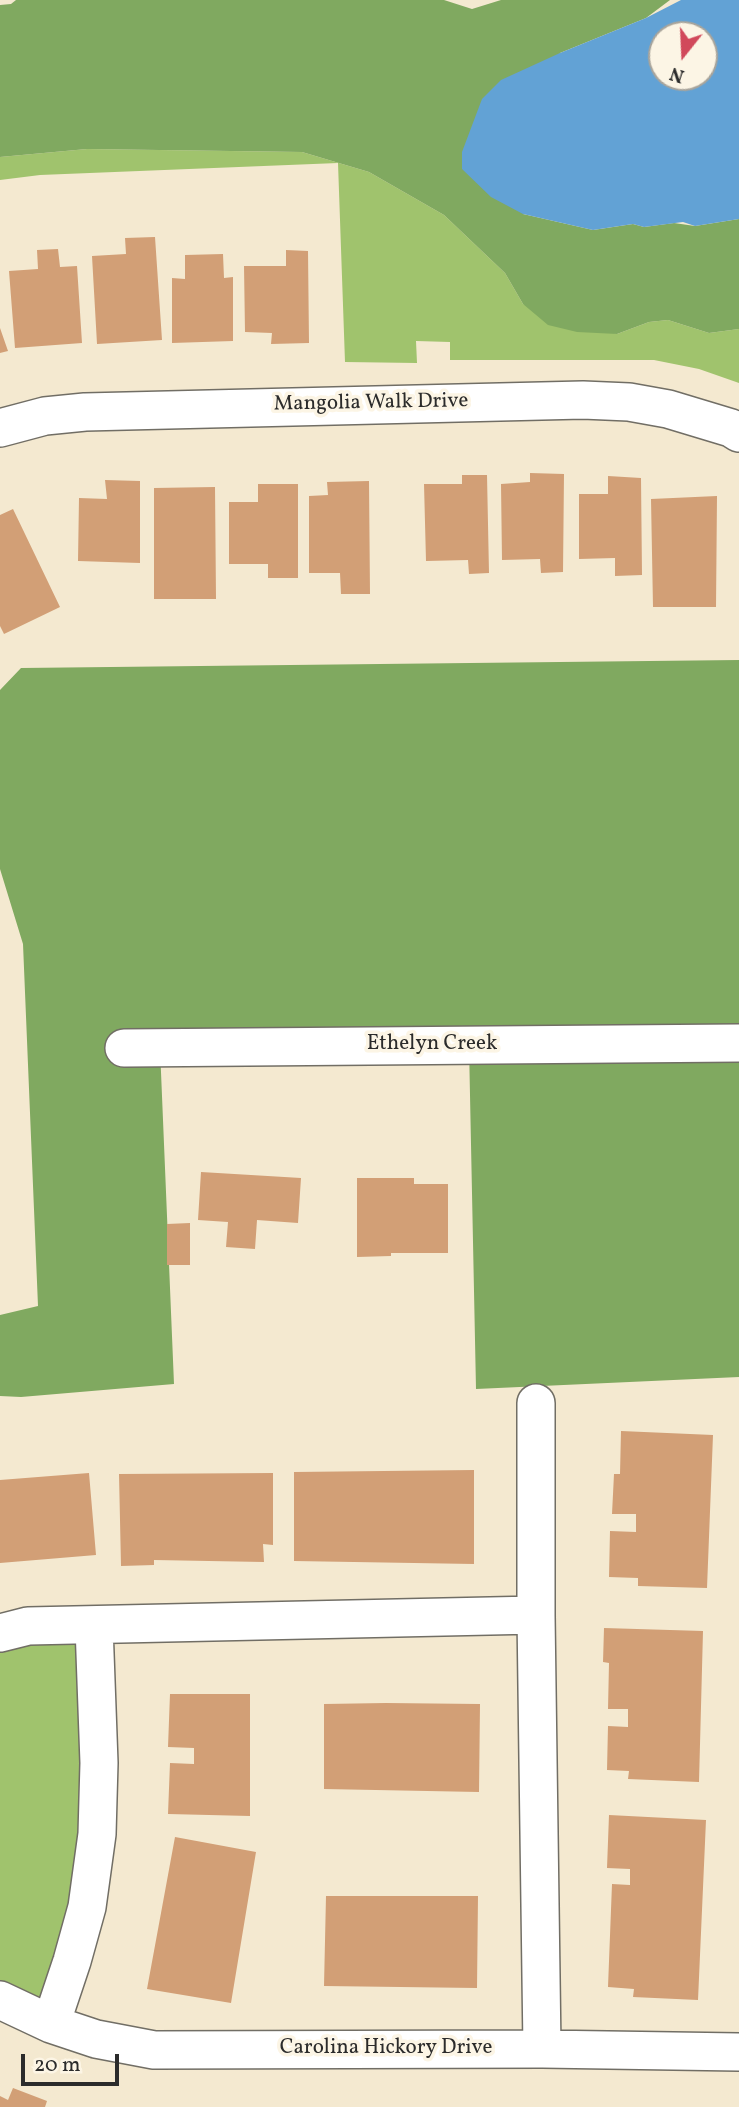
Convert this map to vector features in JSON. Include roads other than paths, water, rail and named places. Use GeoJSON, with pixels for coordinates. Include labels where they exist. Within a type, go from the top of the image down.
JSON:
{"type":"FeatureCollection","features":[{"type":"Feature","properties":{"kind":"street","name":"Mangolia Walk Drive"},"geometry":{"type":"LineString","coordinates":[[0,428],[45,416],[85,411],[583,400],[629,402],[668,409],[731,428],[739,433]]}},
{"type":"Feature","properties":{"kind":"street","name":"Ethelyn Creek"},"geometry":{"type":"LineString","coordinates":[[124,1048],[739,1043]]}},
{"type":"Feature","properties":{"kind":"street"},"geometry":{"type":"LineString","coordinates":[[536,1403],[542,2049]]}},
{"type":"Feature","properties":{"kind":"street"},"geometry":{"type":"LineString","coordinates":[[0,1633],[28,1626],[536,1615]]}},
{"type":"Feature","properties":{"kind":"street"},"geometry":{"type":"LineString","coordinates":[[51,2024],[87,1907],[97,1834],[99,1763],[94,1626]]}},
{"type":"Feature","properties":{"kind":"street","name":"Carolina Hickory Drive"},"geometry":{"type":"LineString","coordinates":[[0,2000],[51,2024],[96,2039],[154,2050],[542,2049],[739,2052]]}},
{"type":"Feature","properties":{"kind":"water"},"geometry":{"type":"Polygon","coordinates":[[[681,0],[739,0],[739,219],[695,226],[683,222],[644,227],[633,224],[593,230],[523,214],[491,197],[462,169],[462,152],[482,99],[501,80],[646,18],[681,0]]]}}]}
